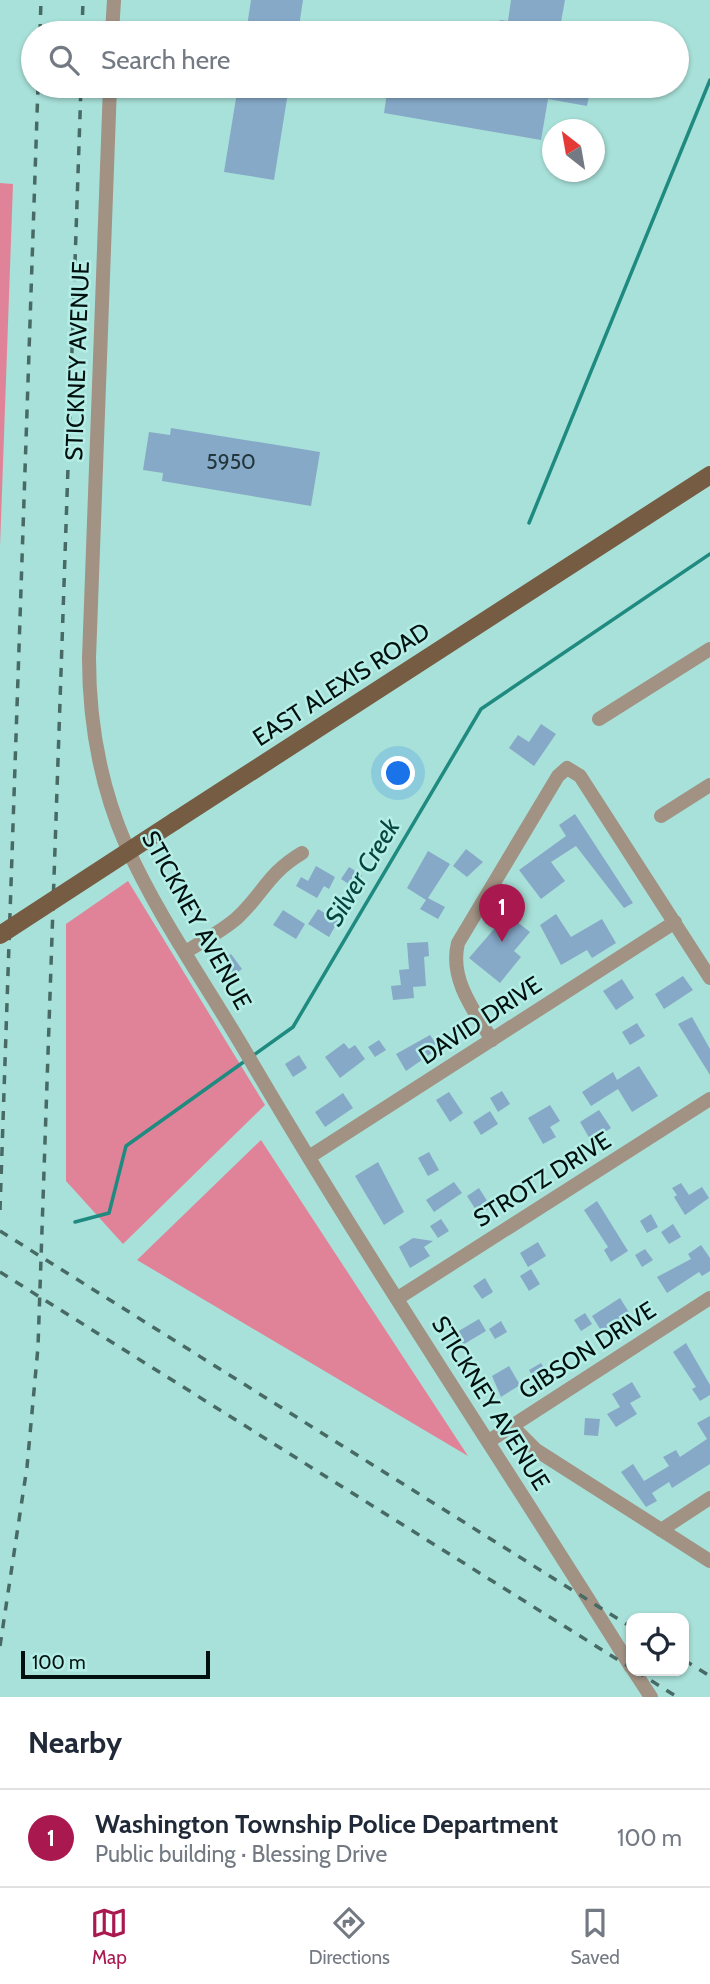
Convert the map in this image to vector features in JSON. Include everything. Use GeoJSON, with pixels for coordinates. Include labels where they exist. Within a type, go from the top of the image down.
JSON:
{"type":"FeatureCollection","features":[{"type":"Feature","properties":{"kind":"main road","name":"EAST ALEXIS ROAD"},"geometry":{"type":"LineString","coordinates":[[0,935],[710,475]]}},
{"type":"Feature","properties":{"kind":"street"},"geometry":{"type":"LineString","coordinates":[[113,21],[114,0]]}},
{"type":"Feature","properties":{"kind":"street","name":"STICKNEY AVENUE"},"geometry":{"type":"LineString","coordinates":[[110,98],[89,687],[101,771],[128,848],[238,1039],[309,1157],[626,1658]]}},
{"type":"Feature","properties":{"kind":"street"},"geometry":{"type":"LineString","coordinates":[[599,719],[710,649]]}},
{"type":"Feature","properties":{"kind":"street"},"geometry":{"type":"LineString","coordinates":[[492,1040],[462,990],[456,967],[458,943],[558,776],[568,768],[573,769],[710,978]]}},
{"type":"Feature","properties":{"kind":"street"},"geometry":{"type":"LineString","coordinates":[[661,816],[710,785]]}},
{"type":"Feature","properties":{"kind":"street"},"geometry":{"type":"LineString","coordinates":[[187,951],[237,918],[274,873],[302,853]]}},
{"type":"Feature","properties":{"kind":"street","name":"DAVID DRIVE"},"geometry":{"type":"LineString","coordinates":[[309,1157],[675,922]]}},
{"type":"Feature","properties":{"kind":"street","name":"STROTZ DRIVE"},"geometry":{"type":"LineString","coordinates":[[398,1298],[710,1099]]}},
{"type":"Feature","properties":{"kind":"street","name":"GIBSON DRIVE"},"geometry":{"type":"LineString","coordinates":[[489,1441],[710,1298]]}},
{"type":"Feature","properties":{"kind":"street"},"geometry":{"type":"LineString","coordinates":[[512,1426],[536,1450],[710,1561]]}},
{"type":"Feature","properties":{"kind":"street"},"geometry":{"type":"LineString","coordinates":[[661,1530],[710,1498]]}},
{"type":"Feature","properties":{"kind":"street","name":"STICKNEY AVENUE"},"geometry":{"type":"LineString","coordinates":[[638,1676],[651,1697]]}},
{"type":"Feature","properties":{"kind":"shaded area"},"geometry":{"type":"Polygon","coordinates":[[[0,183],[13,184],[0,547],[0,183]]]}},
{"type":"Feature","properties":{"kind":"shaded area"},"geometry":{"type":"Polygon","coordinates":[[[128,881],[265,1105],[123,1244],[66,1181],[66,924],[128,881]]]}},
{"type":"Feature","properties":{"kind":"shaded area"},"geometry":{"type":"Polygon","coordinates":[[[261,1140],[468,1456],[137,1260],[261,1140]]]}},
{"type":"Feature","properties":{"kind":"building"},"geometry":{"type":"Polygon","coordinates":[[[251,0],[303,0],[300,21],[248,21],[251,0]]]}},
{"type":"Feature","properties":{"kind":"building"},"geometry":{"type":"Polygon","coordinates":[[[511,0],[565,0],[561,21],[508,21],[511,0]]]}},
{"type":"Feature","properties":{"kind":"building"},"geometry":{"type":"Polygon","coordinates":[[[236,98],[287,98],[274,180],[224,172],[236,98]]]}},
{"type":"Feature","properties":{"kind":"building"},"geometry":{"type":"Polygon","coordinates":[[[386,98],[589,98],[587,106],[548,99],[545,119],[542,119],[541,140],[384,113],[386,98]]]}},
{"type":"Feature","properties":{"kind":"building"},"geometry":{"type":"Polygon","coordinates":[[[171,428],[320,452],[311,506],[162,481],[163,473],[143,470],[149,432],[170,435],[171,428]]]}},
{"type":"Feature","properties":{"kind":"building"},"geometry":{"type":"Polygon","coordinates":[[[541,724],[556,734],[534,766],[509,748],[518,735],[529,742],[541,724]]]}},
{"type":"Feature","properties":{"kind":"building"},"geometry":{"type":"Polygon","coordinates":[[[575,814],[633,903],[624,908],[576,846],[551,862],[565,881],[541,899],[519,870],[566,836],[559,825],[575,814]]]}},
{"type":"Feature","properties":{"kind":"building"},"geometry":{"type":"Polygon","coordinates":[[[466,849],[483,862],[467,877],[453,866],[466,849]]]}},
{"type":"Feature","properties":{"kind":"building"},"geometry":{"type":"Polygon","coordinates":[[[428,851],[450,864],[428,898],[445,907],[438,919],[420,909],[426,900],[407,888],[428,851]]]}},
{"type":"Feature","properties":{"kind":"building"},"geometry":{"type":"Polygon","coordinates":[[[316,866],[335,877],[329,889],[324,886],[317,898],[296,886],[301,877],[308,881],[316,866]]]}},
{"type":"Feature","properties":{"kind":"building"},"geometry":{"type":"Polygon","coordinates":[[[349,867],[362,875],[355,888],[341,879],[349,867]]]}},
{"type":"Feature","properties":{"kind":"building"},"geometry":{"type":"Polygon","coordinates":[[[318,909],[338,921],[329,937],[308,924],[318,909]]]}},
{"type":"Feature","properties":{"kind":"building"},"geometry":{"type":"Polygon","coordinates":[[[283,910],[305,924],[296,939],[273,925],[283,910]]]}},
{"type":"Feature","properties":{"kind":"building"},"geometry":{"type":"Polygon","coordinates":[[[507,914],[530,932],[514,951],[521,957],[500,983],[469,958],[507,914]]]}},
{"type":"Feature","properties":{"kind":"building"},"geometry":{"type":"Polygon","coordinates":[[[556,914],[571,937],[602,919],[616,943],[592,958],[587,950],[561,965],[540,925],[556,914]]]}},
{"type":"Feature","properties":{"kind":"building"},"geometry":{"type":"Polygon","coordinates":[[[428,942],[429,956],[424,957],[426,986],[413,987],[414,998],[393,1000],[391,986],[401,985],[399,970],[409,969],[407,943],[428,942]]]}},
{"type":"Feature","properties":{"kind":"building"},"geometry":{"type":"Polygon","coordinates":[[[231,954],[242,969],[231,977],[220,963],[231,954]]]}},
{"type":"Feature","properties":{"kind":"building"},"geometry":{"type":"Polygon","coordinates":[[[683,976],[693,990],[664,1009],[655,994],[683,976]]]}},
{"type":"Feature","properties":{"kind":"building"},"geometry":{"type":"Polygon","coordinates":[[[622,979],[634,998],[616,1010],[603,991],[622,979]]]}},
{"type":"Feature","properties":{"kind":"building"},"geometry":{"type":"Polygon","coordinates":[[[692,1017],[710,1049],[710,1075],[678,1024],[692,1017]]]}},
{"type":"Feature","properties":{"kind":"building"},"geometry":{"type":"Polygon","coordinates":[[[637,1023],[645,1036],[630,1045],[622,1032],[637,1023]]]}},
{"type":"Feature","properties":{"kind":"building"},"geometry":{"type":"Polygon","coordinates":[[[430,1035],[439,1048],[406,1071],[396,1054],[430,1035]]]}},
{"type":"Feature","properties":{"kind":"building"},"geometry":{"type":"Polygon","coordinates":[[[379,1040],[386,1050],[375,1057],[368,1047],[379,1040]]]}},
{"type":"Feature","properties":{"kind":"building"},"geometry":{"type":"Polygon","coordinates":[[[344,1043],[349,1049],[355,1045],[365,1059],[340,1078],[325,1057],[344,1043]]]}},
{"type":"Feature","properties":{"kind":"building"},"geometry":{"type":"Polygon","coordinates":[[[299,1055],[307,1068],[293,1077],[285,1064],[299,1055]]]}},
{"type":"Feature","properties":{"kind":"building"},"geometry":{"type":"Polygon","coordinates":[[[639,1066],[658,1096],[632,1112],[618,1089],[591,1106],[582,1092],[613,1072],[617,1080],[639,1066]]]}},
{"type":"Feature","properties":{"kind":"building"},"geometry":{"type":"Polygon","coordinates":[[[502,1091],[510,1104],[498,1112],[490,1098],[502,1091]]]}},
{"type":"Feature","properties":{"kind":"building"},"geometry":{"type":"Polygon","coordinates":[[[449,1092],[463,1113],[450,1122],[436,1100],[449,1092]]]}},
{"type":"Feature","properties":{"kind":"building"},"geometry":{"type":"Polygon","coordinates":[[[343,1093],[353,1108],[325,1127],[315,1112],[343,1093]]]}},
{"type":"Feature","properties":{"kind":"building"},"geometry":{"type":"Polygon","coordinates":[[[550,1105],[560,1121],[550,1127],[556,1137],[543,1144],[528,1118],[550,1105]]]}},
{"type":"Feature","properties":{"kind":"building"},"geometry":{"type":"Polygon","coordinates":[[[599,1110],[611,1128],[591,1141],[580,1122],[599,1110]]]}},
{"type":"Feature","properties":{"kind":"building"},"geometry":{"type":"Polygon","coordinates":[[[490,1111],[498,1124],[481,1135],[473,1122],[490,1111]]]}},
{"type":"Feature","properties":{"kind":"building"},"geometry":{"type":"Polygon","coordinates":[[[429,1152],[439,1170],[428,1176],[418,1158],[429,1152]]]}},
{"type":"Feature","properties":{"kind":"building"},"geometry":{"type":"Polygon","coordinates":[[[378,1162],[404,1212],[384,1225],[355,1176],[378,1162]]]}},
{"type":"Feature","properties":{"kind":"building"},"geometry":{"type":"Polygon","coordinates":[[[454,1182],[462,1193],[434,1212],[426,1200],[454,1182]]]}},
{"type":"Feature","properties":{"kind":"building"},"geometry":{"type":"Polygon","coordinates":[[[681,1183],[689,1195],[702,1187],[709,1198],[685,1215],[674,1197],[677,1195],[672,1188],[681,1183]]]}},
{"type":"Feature","properties":{"kind":"building"},"geometry":{"type":"Polygon","coordinates":[[[479,1188],[491,1207],[479,1215],[467,1196],[479,1188]]]}},
{"type":"Feature","properties":{"kind":"building"},"geometry":{"type":"Polygon","coordinates":[[[597,1201],[628,1251],[611,1262],[604,1250],[608,1247],[584,1210],[597,1201]]]}},
{"type":"Feature","properties":{"kind":"building"},"geometry":{"type":"Polygon","coordinates":[[[651,1214],[658,1227],[647,1233],[640,1221],[651,1214]]]}},
{"type":"Feature","properties":{"kind":"building"},"geometry":{"type":"Polygon","coordinates":[[[441,1219],[449,1231],[438,1238],[430,1226],[441,1219]]]}},
{"type":"Feature","properties":{"kind":"building"},"geometry":{"type":"Polygon","coordinates":[[[673,1224],[681,1237],[669,1244],[661,1232],[673,1224]]]}},
{"type":"Feature","properties":{"kind":"building"},"geometry":{"type":"Polygon","coordinates":[[[413,1238],[433,1241],[424,1247],[430,1256],[410,1268],[399,1247],[413,1238]]]}},
{"type":"Feature","properties":{"kind":"building"},"geometry":{"type":"Polygon","coordinates":[[[538,1242],[546,1256],[528,1267],[520,1253],[538,1242]]]}},
{"type":"Feature","properties":{"kind":"building"},"geometry":{"type":"Polygon","coordinates":[[[701,1245],[710,1258],[710,1271],[702,1276],[699,1272],[667,1293],[657,1277],[691,1259],[688,1254],[701,1245]]]}},
{"type":"Feature","properties":{"kind":"building"},"geometry":{"type":"Polygon","coordinates":[[[645,1249],[653,1260],[642,1267],[635,1255],[645,1249]]]}},
{"type":"Feature","properties":{"kind":"building"},"geometry":{"type":"Polygon","coordinates":[[[531,1269],[540,1284],[529,1291],[520,1276],[531,1269]]]}},
{"type":"Feature","properties":{"kind":"building"},"geometry":{"type":"Polygon","coordinates":[[[485,1278],[493,1292],[482,1299],[473,1286],[485,1278]]]}},
{"type":"Feature","properties":{"kind":"building"},"geometry":{"type":"Polygon","coordinates":[[[620,1298],[630,1314],[602,1332],[592,1316],[620,1298]]]}},
{"type":"Feature","properties":{"kind":"building"},"geometry":{"type":"Polygon","coordinates":[[[585,1313],[592,1324],[581,1331],[574,1320],[585,1313]]]}},
{"type":"Feature","properties":{"kind":"building"},"geometry":{"type":"Polygon","coordinates":[[[479,1319],[486,1331],[459,1347],[452,1335],[479,1319]]]}},
{"type":"Feature","properties":{"kind":"building"},"geometry":{"type":"Polygon","coordinates":[[[501,1321],[507,1332],[495,1339],[489,1329],[501,1321]]]}},
{"type":"Feature","properties":{"kind":"building"},"geometry":{"type":"Polygon","coordinates":[[[686,1343],[710,1385],[710,1395],[700,1401],[692,1389],[696,1387],[673,1352],[686,1343]]]}},
{"type":"Feature","properties":{"kind":"building"},"geometry":{"type":"Polygon","coordinates":[[[541,1363],[549,1377],[537,1384],[529,1370],[541,1363]]]}},
{"type":"Feature","properties":{"kind":"building"},"geometry":{"type":"Polygon","coordinates":[[[509,1366],[520,1385],[501,1397],[492,1376],[509,1366]]]}},
{"type":"Feature","properties":{"kind":"building"},"geometry":{"type":"Polygon","coordinates":[[[632,1382],[641,1397],[630,1403],[637,1414],[616,1427],[607,1414],[620,1407],[612,1394],[632,1382]]]}},
{"type":"Feature","properties":{"kind":"building"},"geometry":{"type":"Polygon","coordinates":[[[710,1416],[710,1464],[672,1488],[669,1482],[652,1493],[657,1501],[646,1507],[621,1472],[633,1464],[644,1481],[669,1466],[663,1457],[676,1450],[680,1457],[707,1439],[697,1423],[710,1416]]]}},
{"type":"Feature","properties":{"kind":"building"},"geometry":{"type":"Polygon","coordinates":[[[585,1418],[600,1419],[598,1436],[584,1435],[585,1418]]]}},
{"type":"Feature","properties":{"kind":"waterway"},"geometry":{"type":"LineString","coordinates":[[529,523],[710,80]]}},
{"type":"Feature","properties":{"kind":"waterway","name":"Silver Creek"},"geometry":{"type":"LineString","coordinates":[[251,1057],[293,1027],[481,709],[710,554]]}},
{"type":"Feature","properties":{"kind":"waterway","name":"Silver Creek"},"geometry":{"type":"LineString","coordinates":[[75,1222],[109,1213],[126,1146],[245,1061]]}},
{"type":"Feature","properties":{"kind":"railway"},"geometry":{"type":"LineString","coordinates":[[40,21],[41,0]]}},
{"type":"Feature","properties":{"kind":"railway"},"geometry":{"type":"LineString","coordinates":[[82,21],[83,0]]}},
{"type":"Feature","properties":{"kind":"railway"},"geometry":{"type":"LineString","coordinates":[[0,1210],[38,98]]}},
{"type":"Feature","properties":{"kind":"railway"},"geometry":{"type":"LineString","coordinates":[[0,1646],[27,1467],[38,1347],[81,98]]}},
{"type":"Feature","properties":{"kind":"railway"},"geometry":{"type":"LineString","coordinates":[[0,1231],[626,1624]]}},
{"type":"Feature","properties":{"kind":"railway"},"geometry":{"type":"LineString","coordinates":[[0,1272],[626,1665]]}},
{"type":"Feature","properties":{"kind":"railway"},"geometry":{"type":"LineString","coordinates":[[689,1663],[710,1676]]}},
{"type":"Feature","properties":{"kind":"railway"},"geometry":{"type":"LineString","coordinates":[[644,1676],[677,1697]]}},
{"type":"Feature","properties":{"kind":"place","name":"Washington Township Police Department"},"geometry":{"type":"Point","coordinates":[502,942]}}]}
